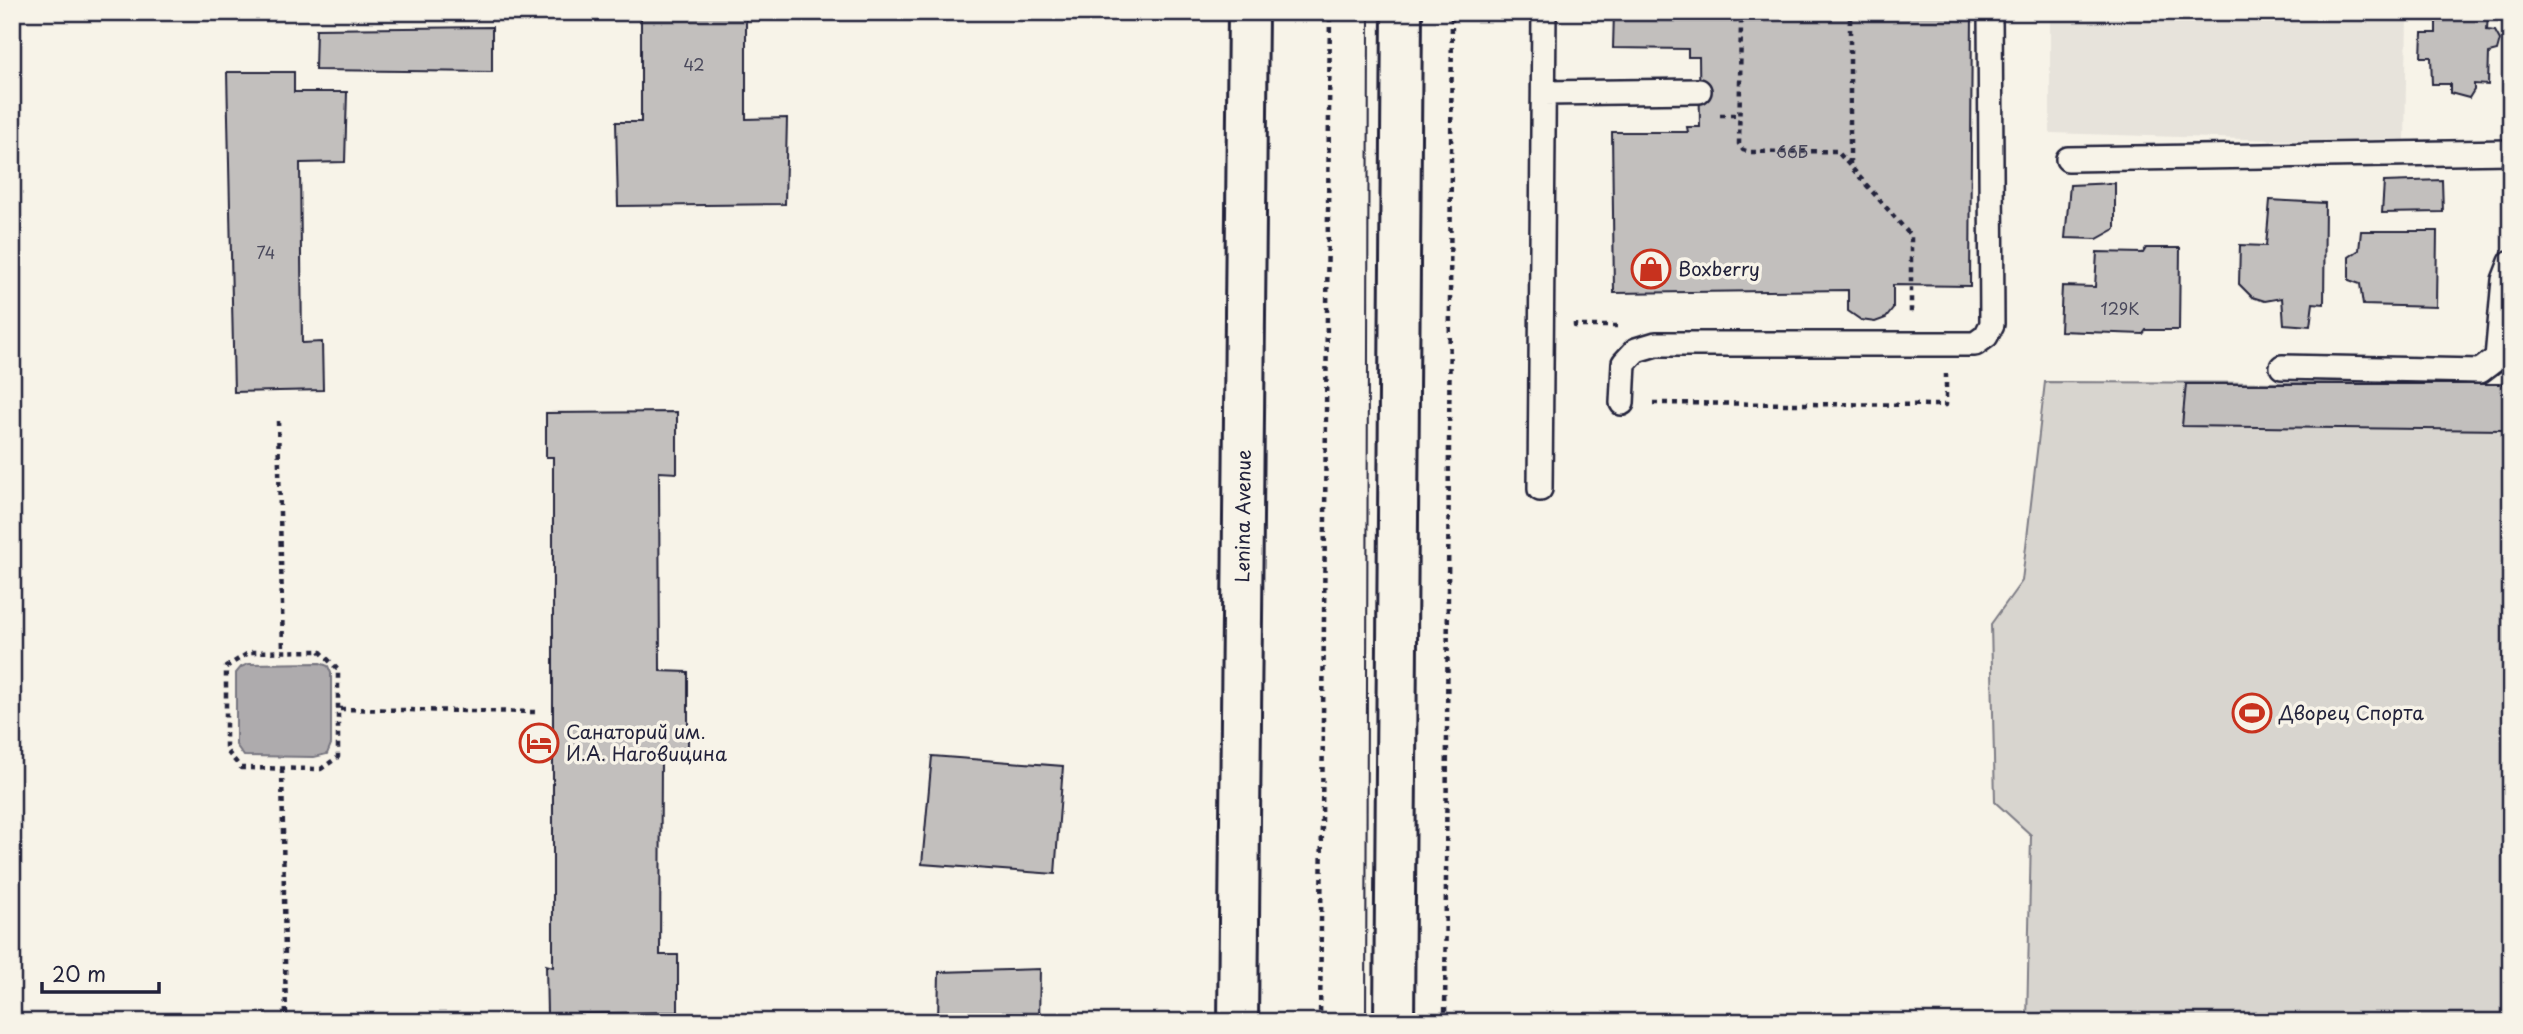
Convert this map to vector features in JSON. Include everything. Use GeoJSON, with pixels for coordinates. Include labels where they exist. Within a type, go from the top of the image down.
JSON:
{"type":"FeatureCollection","features":[{"type":"Feature","properties":{"kind":"street","name":"Lenina Avenue"},"geometry":{"type":"LineString","coordinates":[[1238,1022],[1248,12]]}},
{"type":"Feature","properties":{"kind":"street"},"geometry":{"type":"LineString","coordinates":[[1394,1022],[1402,12]]}},
{"type":"Feature","properties":{"kind":"lane"},"geometry":{"type":"LineString","coordinates":[[1540,489],[1544,12]]}},
{"type":"Feature","properties":{"kind":"lane"},"geometry":{"type":"LineString","coordinates":[[1622,403],[1624,363],[1636,350],[1656,344],[1975,344],[1986,336],[1992,324],[1990,12]]}},
{"type":"Feature","properties":{"kind":"lane"},"geometry":{"type":"LineString","coordinates":[[1544,93],[1699,91]]}},
{"type":"Feature","properties":{"kind":"lane"},"geometry":{"type":"LineString","coordinates":[[2068,159],[2511,152]]}},
{"type":"Feature","properties":{"kind":"lane"},"geometry":{"type":"LineString","coordinates":[[2282,367],[2480,371],[2497,358],[2504,280],[2511,262]]}},
{"type":"Feature","properties":{"kind":"path"},"geometry":{"type":"LineString","coordinates":[[1320,1022],[1330,12]]}},
{"type":"Feature","properties":{"kind":"path"},"geometry":{"type":"LineString","coordinates":[[1445,1022],[1452,12]]}},
{"type":"Feature","properties":{"kind":"path"},"geometry":{"type":"LineString","coordinates":[[1860,12],[1751,14],[1745,17],[1741,23],[1739,144],[1743,150],[1750,152],[1837,151],[1911,236],[1912,286]]}},
{"type":"Feature","properties":{"kind":"path"},"geometry":{"type":"LineString","coordinates":[[1850,14],[1850,165]]}},
{"type":"Feature","properties":{"kind":"path"},"geometry":{"type":"LineString","coordinates":[[1713,115],[1740,115]]}},
{"type":"Feature","properties":{"kind":"path"},"geometry":{"type":"LineString","coordinates":[[1576,312],[1575,326],[1617,326]]}},
{"type":"Feature","properties":{"kind":"path"},"geometry":{"type":"LineString","coordinates":[[1622,403],[1946,405],[1947,344]]}},
{"type":"Feature","properties":{"kind":"path"},"geometry":{"type":"LineString","coordinates":[[278,421],[282,651]]}},
{"type":"Feature","properties":{"kind":"path"},"geometry":{"type":"LineString","coordinates":[[320,651],[338,670],[340,709],[338,757],[321,769],[241,768],[226,750],[226,667],[250,652],[320,651]]}},
{"type":"Feature","properties":{"kind":"path"},"geometry":{"type":"LineString","coordinates":[[340,709],[537,712]]}},
{"type":"Feature","properties":{"kind":"path"},"geometry":{"type":"LineString","coordinates":[[282,769],[286,1021]]}},
{"type":"Feature","properties":{"kind":"shaded area"},"geometry":{"type":"Polygon","coordinates":[[[2050,12],[2407,12],[2405,144],[2050,133],[2050,12]]]}},
{"type":"Feature","properties":{"kind":"shaded area","name":"Дворец Спорта"},"geometry":{"type":"Polygon","coordinates":[[[2045,382],[2511,384],[2511,1022],[2027,1022],[2031,835],[1995,802],[1991,624],[2022,581],[2045,382]]]}},
{"type":"Feature","properties":{"kind":"shaded area"},"geometry":{"type":"Polygon","coordinates":[[[320,663],[328,666],[331,673],[331,744],[327,754],[314,757],[244,756],[236,745],[236,673],[248,664],[320,663]]]}},
{"type":"Feature","properties":{"kind":"building"},"geometry":{"type":"Polygon","coordinates":[[[641,12],[746,12],[746,119],[787,118],[785,204],[618,206],[616,122],[641,122],[641,12]]]}},
{"type":"Feature","properties":{"kind":"building"},"geometry":{"type":"Polygon","coordinates":[[[1614,12],[1972,12],[1970,286],[1893,285],[1893,309],[1886,318],[1875,322],[1861,320],[1848,311],[1848,290],[1614,293],[1612,132],[1688,132],[1687,127],[1700,127],[1699,57],[1688,57],[1688,49],[1613,48],[1614,12]]]}},
{"type":"Feature","properties":{"kind":"building"},"geometry":{"type":"Polygon","coordinates":[[[2436,12],[2488,12],[2487,30],[2495,31],[2500,40],[2497,51],[2489,53],[2488,85],[2474,84],[2469,98],[2450,93],[2450,84],[2432,84],[2431,57],[2421,57],[2422,33],[2436,33],[2436,12]]]}},
{"type":"Feature","properties":{"kind":"building"},"geometry":{"type":"Polygon","coordinates":[[[492,27],[492,72],[315,70],[316,29],[492,27]]]}},
{"type":"Feature","properties":{"kind":"building"},"geometry":{"type":"Polygon","coordinates":[[[227,72],[294,72],[294,92],[347,92],[345,162],[300,163],[302,343],[322,342],[323,390],[234,392],[227,72]]]}},
{"type":"Feature","properties":{"kind":"building"},"geometry":{"type":"Polygon","coordinates":[[[2442,180],[2443,212],[2382,213],[2384,182],[2442,180]]]}},
{"type":"Feature","properties":{"kind":"building"},"geometry":{"type":"Polygon","coordinates":[[[2115,183],[2115,229],[2097,239],[2065,238],[2070,185],[2115,183]]]}},
{"type":"Feature","properties":{"kind":"building"},"geometry":{"type":"Polygon","coordinates":[[[2270,200],[2325,203],[2324,304],[2313,303],[2310,326],[2284,324],[2282,298],[2265,301],[2252,297],[2239,284],[2240,245],[2266,246],[2270,200]]]}},
{"type":"Feature","properties":{"kind":"building"},"geometry":{"type":"Polygon","coordinates":[[[2361,231],[2437,231],[2436,307],[2363,305],[2360,284],[2349,280],[2349,257],[2359,250],[2361,231]]]}},
{"type":"Feature","properties":{"kind":"building"},"geometry":{"type":"Polygon","coordinates":[[[2146,248],[2180,248],[2179,330],[2146,330],[2143,334],[2060,331],[2062,286],[2095,287],[2097,252],[2143,253],[2146,248]]]}},
{"type":"Feature","properties":{"kind":"building"},"geometry":{"type":"Polygon","coordinates":[[[2186,384],[2505,384],[2504,430],[2182,426],[2186,384]]]}},
{"type":"Feature","properties":{"kind":"building"},"geometry":{"type":"Polygon","coordinates":[[[677,412],[677,473],[659,472],[660,671],[688,672],[688,760],[661,760],[660,955],[678,955],[678,1012],[547,1014],[546,965],[553,967],[553,457],[546,457],[546,413],[677,412]]]}},
{"type":"Feature","properties":{"kind":"building"},"geometry":{"type":"Polygon","coordinates":[[[932,756],[1063,766],[1055,874],[922,864],[932,756]]]}},
{"type":"Feature","properties":{"kind":"building"},"geometry":{"type":"Polygon","coordinates":[[[1040,969],[1039,1022],[938,1022],[939,972],[1040,969]]]}},
{"type":"Feature","properties":{"kind":"tram line"},"geometry":{"type":"LineString","coordinates":[[1366,1022],[1369,12]]}},
{"type":"Feature","properties":{"kind":"place","name":"Boxberry"},"geometry":{"type":"Point","coordinates":[1651,269]}},
{"type":"Feature","properties":{"kind":"place","name":"Дворец Спорта"},"geometry":{"type":"Point","coordinates":[2252,713]}},
{"type":"Feature","properties":{"kind":"place","name":"Санаторий им. И.А. Наговицина"},"geometry":{"type":"Point","coordinates":[539,743]}}]}
